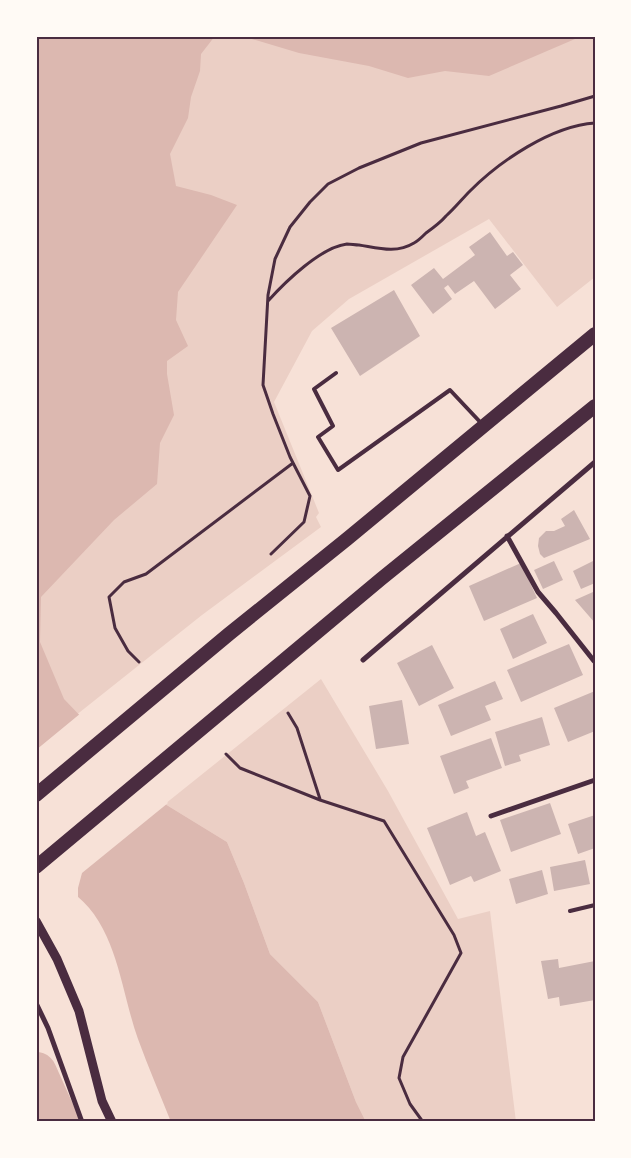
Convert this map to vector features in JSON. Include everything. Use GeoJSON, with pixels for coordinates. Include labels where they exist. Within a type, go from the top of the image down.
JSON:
{"type":"FeatureCollection","features":[{"type":"Feature","properties":{"kind":"highway"},"geometry":{"type":"LineString","coordinates":[[36,795],[595,334]]}},
{"type":"Feature","properties":{"kind":"highway"},"geometry":{"type":"LineString","coordinates":[[36,867],[381,579],[595,406]]}},
{"type":"Feature","properties":{"kind":"street"},"geometry":{"type":"LineString","coordinates":[[363,660],[595,462]]}},
{"type":"Feature","properties":{"kind":"street"},"geometry":{"type":"LineString","coordinates":[[508,536],[538,592],[595,661]]}},
{"type":"Feature","properties":{"kind":"street"},"geometry":{"type":"LineString","coordinates":[[491,816],[595,780]]}},
{"type":"Feature","properties":{"kind":"street"},"geometry":{"type":"LineString","coordinates":[[36,921],[57,959],[79,1011],[102,1101],[112,1122]]}},
{"type":"Feature","properties":{"kind":"street"},"geometry":{"type":"LineString","coordinates":[[36,1003],[48,1028],[82,1122]]}},
{"type":"Feature","properties":{"kind":"lane"},"geometry":{"type":"LineString","coordinates":[[336,374],[314,389],[333,426],[318,437],[338,470],[450,390],[483,426]]}},
{"type":"Feature","properties":{"kind":"lane"},"geometry":{"type":"LineString","coordinates":[[570,911],[595,905]]}},
{"type":"Feature","properties":{"kind":"path"},"geometry":{"type":"LineString","coordinates":[[271,554],[304,522],[310,496],[293,463],[263,385],[268,295],[275,259],[290,227],[310,202],[328,184],[359,168],[421,143],[595,96]]}},
{"type":"Feature","properties":{"kind":"path"},"geometry":{"type":"LineString","coordinates":[[268,301],[284,283],[333,248],[348,244],[384,250],[398,249],[414,244],[445,218],[496,167],[560,130],[583,124],[595,124]]}},
{"type":"Feature","properties":{"kind":"path"},"geometry":{"type":"LineString","coordinates":[[139,662],[128,651],[115,628],[109,598],[124,582],[146,574],[293,463]]}},
{"type":"Feature","properties":{"kind":"path"},"geometry":{"type":"LineString","coordinates":[[288,713],[297,728],[320,800]]}},
{"type":"Feature","properties":{"kind":"path"},"geometry":{"type":"LineString","coordinates":[[226,754],[240,768],[320,800],[384,821],[454,935],[461,953],[403,1057],[399,1078],[410,1104],[423,1122]]}},
{"type":"Feature","properties":{"kind":"shaded area"},"geometry":{"type":"Polygon","coordinates":[[[36,36],[595,36],[595,277],[557,307],[489,219],[349,299],[312,331],[274,402],[319,513],[316,517],[321,527],[202,615],[36,747],[36,36]]]}},
{"type":"Feature","properties":{"kind":"shaded area"},"geometry":{"type":"Polygon","coordinates":[[[36,36],[215,36],[201,54],[200,71],[191,97],[188,118],[170,154],[176,186],[211,195],[237,205],[178,292],[176,320],[188,346],[167,361],[167,374],[174,415],[160,443],[157,484],[114,520],[41,597],[40,642],[64,699],[165,804],[227,842],[270,954],[318,1002],[356,1102],[366,1122],[171,1122],[138,1039],[110,944],[91,910],[36,848],[36,36]]]}},
{"type":"Feature","properties":{"kind":"shaded area"},"geometry":{"type":"Polygon","coordinates":[[[242,36],[582,36],[489,76],[445,71],[408,78],[369,66],[299,53],[242,36]]]}},
{"type":"Feature","properties":{"kind":"shaded area"},"geometry":{"type":"Polygon","coordinates":[[[321,679],[388,791],[458,919],[490,911],[516,1122],[366,1122],[356,1102],[318,1002],[270,954],[227,842],[165,804],[321,679]]]}},
{"type":"Feature","properties":{"kind":"pier"},"geometry":{"type":"Polygon","coordinates":[[[81,713],[168,803],[82,873],[78,888],[78,901],[36,852],[36,750],[81,713]]]}},
{"type":"Feature","properties":{"kind":"building"},"geometry":{"type":"Polygon","coordinates":[[[490,232],[507,256],[513,252],[523,265],[510,275],[521,289],[495,309],[474,281],[455,294],[448,285],[444,288],[452,299],[433,314],[411,285],[434,268],[443,279],[475,255],[469,247],[490,232]]]}},
{"type":"Feature","properties":{"kind":"building"},"geometry":{"type":"Polygon","coordinates":[[[394,290],[420,336],[360,376],[331,328],[394,290]]]}},
{"type":"Feature","properties":{"kind":"building"},"geometry":{"type":"Polygon","coordinates":[[[574,510],[590,539],[544,558],[540,554],[538,546],[539,538],[546,531],[554,531],[565,526],[561,519],[574,510]]]}},
{"type":"Feature","properties":{"kind":"building"},"geometry":{"type":"Polygon","coordinates":[[[595,560],[595,583],[581,589],[573,571],[595,560]]]}},
{"type":"Feature","properties":{"kind":"building"},"geometry":{"type":"Polygon","coordinates":[[[554,561],[563,580],[543,589],[534,570],[554,561]]]}},
{"type":"Feature","properties":{"kind":"building"},"geometry":{"type":"Polygon","coordinates":[[[521,563],[537,598],[484,621],[469,586],[521,563]]]}},
{"type":"Feature","properties":{"kind":"building"},"geometry":{"type":"Polygon","coordinates":[[[593,592],[595,595],[595,623],[575,600],[593,592]]]}},
{"type":"Feature","properties":{"kind":"building"},"geometry":{"type":"Polygon","coordinates":[[[533,614],[547,643],[513,659],[500,629],[533,614]]]}},
{"type":"Feature","properties":{"kind":"building"},"geometry":{"type":"Polygon","coordinates":[[[569,644],[583,675],[521,702],[507,670],[569,644]]]}},
{"type":"Feature","properties":{"kind":"building"},"geometry":{"type":"Polygon","coordinates":[[[432,645],[454,688],[419,706],[397,663],[432,645]]]}},
{"type":"Feature","properties":{"kind":"building"},"geometry":{"type":"Polygon","coordinates":[[[495,681],[503,699],[485,706],[491,720],[451,736],[438,705],[495,681]]]}},
{"type":"Feature","properties":{"kind":"building"},"geometry":{"type":"Polygon","coordinates":[[[595,691],[595,731],[568,742],[554,708],[595,691]]]}},
{"type":"Feature","properties":{"kind":"building"},"geometry":{"type":"Polygon","coordinates":[[[402,700],[409,744],[376,749],[369,706],[402,700]]]}},
{"type":"Feature","properties":{"kind":"building"},"geometry":{"type":"Polygon","coordinates":[[[542,717],[550,745],[519,755],[521,761],[505,766],[495,732],[542,717]]]}},
{"type":"Feature","properties":{"kind":"building"},"geometry":{"type":"Polygon","coordinates":[[[491,738],[502,768],[466,781],[469,788],[454,794],[440,756],[491,738]]]}},
{"type":"Feature","properties":{"kind":"building"},"geometry":{"type":"Polygon","coordinates":[[[550,803],[561,834],[511,852],[500,820],[550,803]]]}},
{"type":"Feature","properties":{"kind":"building"},"geometry":{"type":"Polygon","coordinates":[[[467,812],[476,836],[485,832],[501,871],[474,882],[471,876],[450,885],[427,828],[467,812]]]}},
{"type":"Feature","properties":{"kind":"building"},"geometry":{"type":"Polygon","coordinates":[[[595,815],[595,848],[578,854],[568,824],[595,815]]]}},
{"type":"Feature","properties":{"kind":"building"},"geometry":{"type":"Polygon","coordinates":[[[585,860],[590,884],[554,891],[550,867],[585,860]]]}},
{"type":"Feature","properties":{"kind":"building"},"geometry":{"type":"Polygon","coordinates":[[[542,870],[548,894],[516,904],[509,879],[542,870]]]}},
{"type":"Feature","properties":{"kind":"building"},"geometry":{"type":"Polygon","coordinates":[[[558,959],[559,968],[595,961],[595,1000],[560,1006],[559,997],[548,999],[541,961],[558,959]]]}},
{"type":"Feature","properties":{"kind":"waterway"},"geometry":{"type":"LineString","coordinates":[[36,1073],[58,1122]]}}]}
